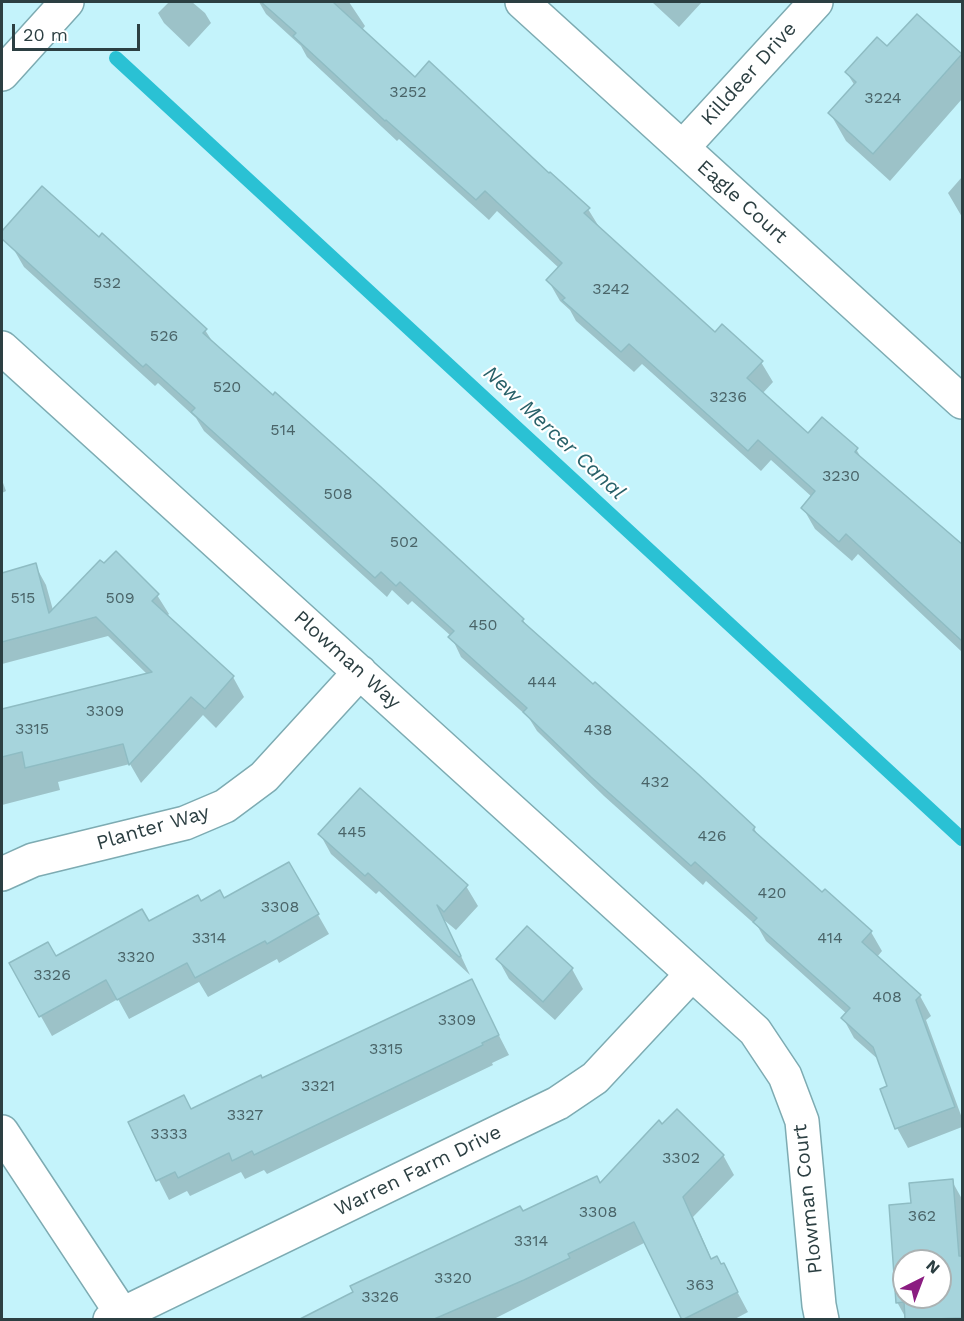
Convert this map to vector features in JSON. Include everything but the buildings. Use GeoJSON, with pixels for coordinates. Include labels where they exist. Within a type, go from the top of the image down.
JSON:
{"type":"FeatureCollection","features":[{"type":"Feature","properties":{"kind":"street"},"geometry":{"type":"LineString","coordinates":[[2,74],[67,2]]}},
{"type":"Feature","properties":{"kind":"street","name":"Eagle Court"},"geometry":{"type":"LineString","coordinates":[[522,2],[963,402]]}},
{"type":"Feature","properties":{"kind":"street","name":"Killdeer Drive"},"geometry":{"type":"LineString","coordinates":[[683,147],[816,2]]}},
{"type":"Feature","properties":{"kind":"street","name":"Plowman Way"},"geometry":{"type":"LineString","coordinates":[[2,348],[692,974]]}},
{"type":"Feature","properties":{"kind":"street","name":"Planter Way"},"geometry":{"type":"LineString","coordinates":[[2,874],[33,860],[184,823],[225,806],[264,777],[360,672]]}},
{"type":"Feature","properties":{"kind":"street","name":"Warren Farm Drive"},"geometry":{"type":"LineString","coordinates":[[120,1318],[558,1103],[595,1078],[692,974]]}},
{"type":"Feature","properties":{"kind":"street","name":"Plowman Court"},"geometry":{"type":"LineString","coordinates":[[692,974],[755,1031],[785,1076],[801,1121],[822,1320]]}},
{"type":"Feature","properties":{"kind":"street"},"geometry":{"type":"LineString","coordinates":[[2,1132],[120,1318]]}},
{"type":"Feature","properties":{"kind":"waterway","name":"New Mercer Canal"},"geometry":{"type":"LineString","coordinates":[[116,58],[962,839]]}}]}
